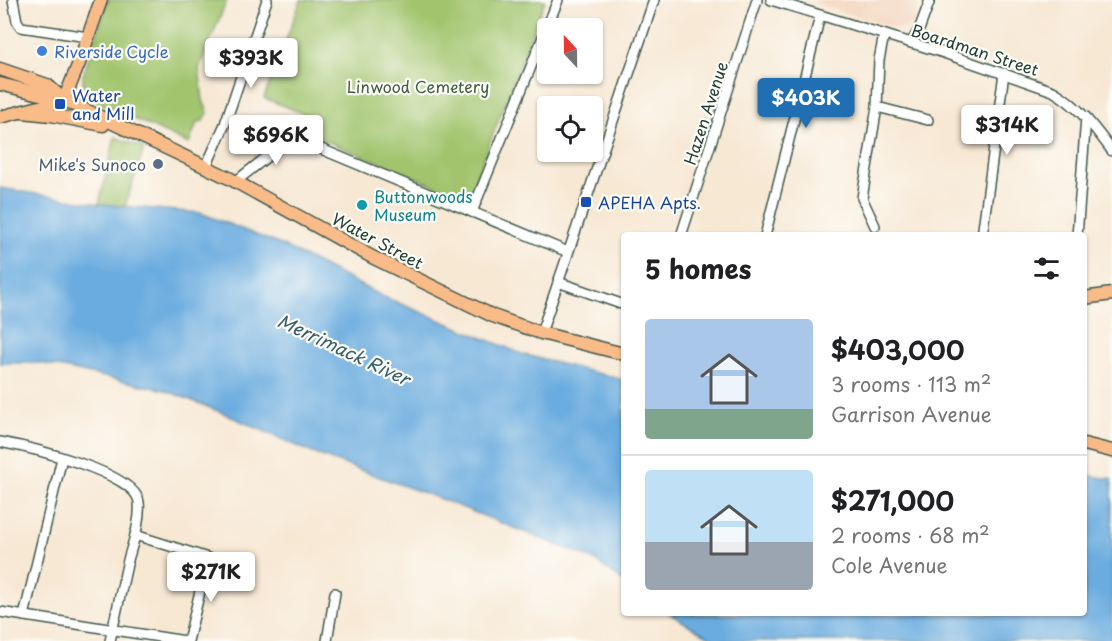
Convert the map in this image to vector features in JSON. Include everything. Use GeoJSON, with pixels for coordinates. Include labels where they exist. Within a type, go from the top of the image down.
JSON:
{"type":"FeatureCollection","features":[{"type":"Feature","properties":{"kind":"main road"},"geometry":{"type":"LineString","coordinates":[[64,100],[101,0]]}},
{"type":"Feature","properties":{"kind":"main road"},"geometry":{"type":"LineString","coordinates":[[0,69],[47,85],[64,100]]}},
{"type":"Feature","properties":{"kind":"main road"},"geometry":{"type":"LineString","coordinates":[[0,84],[23,92],[64,100]]}},
{"type":"Feature","properties":{"kind":"main road","name":"Water Street"},"geometry":{"type":"LineString","coordinates":[[0,117],[64,100],[206,167],[372,257],[493,315],[541,333],[621,353]]}},
{"type":"Feature","properties":{"kind":"main road","name":"Water Street"},"geometry":{"type":"LineString","coordinates":[[22,112],[67,117],[128,130]]}},
{"type":"Feature","properties":{"kind":"main road"},"geometry":{"type":"LineString","coordinates":[[1087,298],[1112,294]]}},
{"type":"Feature","properties":{"kind":"main road"},"geometry":{"type":"LineString","coordinates":[[1087,445],[1112,451]]}},
{"type":"Feature","properties":{"kind":"street"},"geometry":{"type":"LineString","coordinates":[[13,0],[17,21],[21,27],[88,37]]}},
{"type":"Feature","properties":{"kind":"street"},"geometry":{"type":"LineString","coordinates":[[206,167],[225,124],[267,0]]}},
{"type":"Feature","properties":{"kind":"street"},"geometry":{"type":"LineString","coordinates":[[472,212],[558,0]]}},
{"type":"Feature","properties":{"kind":"street","name":"Hazen Avenue"},"geometry":{"type":"LineString","coordinates":[[682,232],[757,0]]}},
{"type":"Feature","properties":{"kind":"street","name":"Boardman Street"},"geometry":{"type":"LineString","coordinates":[[771,0],[1004,73],[1053,91],[1086,117],[1112,151]]}},
{"type":"Feature","properties":{"kind":"street"},"geometry":{"type":"LineString","coordinates":[[911,43],[919,30],[930,0]]}},
{"type":"Feature","properties":{"kind":"street"},"geometry":{"type":"LineString","coordinates":[[541,333],[652,1]]}},
{"type":"Feature","properties":{"kind":"street"},"geometry":{"type":"LineString","coordinates":[[766,232],[820,16]]}},
{"type":"Feature","properties":{"kind":"street"},"geometry":{"type":"LineString","coordinates":[[875,226],[862,198],[877,107],[877,80],[884,35]]}},
{"type":"Feature","properties":{"kind":"street"},"geometry":{"type":"LineString","coordinates":[[983,232],[1004,73]]}},
{"type":"Feature","properties":{"kind":"street"},"geometry":{"type":"LineString","coordinates":[[877,107],[928,120]]}},
{"type":"Feature","properties":{"kind":"street"},"geometry":{"type":"LineString","coordinates":[[1077,232],[1086,117]]}},
{"type":"Feature","properties":{"kind":"street"},"geometry":{"type":"LineString","coordinates":[[235,182],[282,145],[299,142],[309,144],[568,252]]}},
{"type":"Feature","properties":{"kind":"street"},"geometry":{"type":"LineString","coordinates":[[558,282],[621,303]]}},
{"type":"Feature","properties":{"kind":"street"},"geometry":{"type":"LineString","coordinates":[[0,442],[62,458],[97,470],[130,486],[136,494],[139,502],[138,522],[110,641]]}},
{"type":"Feature","properties":{"kind":"street"},"geometry":{"type":"LineString","coordinates":[[24,615],[62,458]]}},
{"type":"Feature","properties":{"kind":"street"},"geometry":{"type":"LineString","coordinates":[[0,612],[186,641],[208,558],[135,536]]}},
{"type":"Feature","properties":{"kind":"street"},"geometry":{"type":"LineString","coordinates":[[327,641],[335,592]]}},
{"type":"Feature","properties":{"kind":"shaded area"},"geometry":{"type":"Polygon","coordinates":[[[807,0],[919,0],[915,22],[903,29],[896,29],[807,0]]]}},
{"type":"Feature","properties":{"kind":"green space"},"geometry":{"type":"Polygon","coordinates":[[[108,0],[227,0],[199,68],[203,100],[208,113],[203,121],[197,122],[189,144],[93,100],[83,85],[83,75],[108,0]]]}},
{"type":"Feature","properties":{"kind":"green space","name":"Linwood Cemetery"},"geometry":{"type":"Polygon","coordinates":[[[301,0],[545,0],[468,199],[309,134],[315,118],[264,98],[301,0]]]}},
{"type":"Feature","properties":{"kind":"green space"},"geometry":{"type":"Polygon","coordinates":[[[115,137],[144,148],[125,206],[99,204],[115,137]]]}},
{"type":"Feature","properties":{"kind":"water","name":"Merrimack River"},"geometry":{"type":"Polygon","coordinates":[[[0,188],[99,204],[201,213],[279,244],[382,296],[522,354],[621,379],[621,580],[593,559],[438,498],[313,453],[165,390],[40,363],[0,363],[0,188]]]}},
{"type":"Feature","properties":{"kind":"water"},"geometry":{"type":"Polygon","coordinates":[[[1087,475],[1112,479],[1112,641],[716,641],[673,616],[1087,616],[1087,475]]]}},
{"type":"Feature","properties":{"kind":"place","name":"Riverside Cycle"},"geometry":{"type":"Point","coordinates":[42,51]}},
{"type":"Feature","properties":{"kind":"place","name":"Water and Mill"},"geometry":{"type":"Point","coordinates":[60,104]}},
{"type":"Feature","properties":{"kind":"place","name":"Mike's Sunoco"},"geometry":{"type":"Point","coordinates":[158,164]}},
{"type":"Feature","properties":{"kind":"place","name":"APEHA Apts."},"geometry":{"type":"Point","coordinates":[586,202]}},
{"type":"Feature","properties":{"kind":"place","name":"Buttonwoods Museum"},"geometry":{"type":"Point","coordinates":[362,205]}}]}
